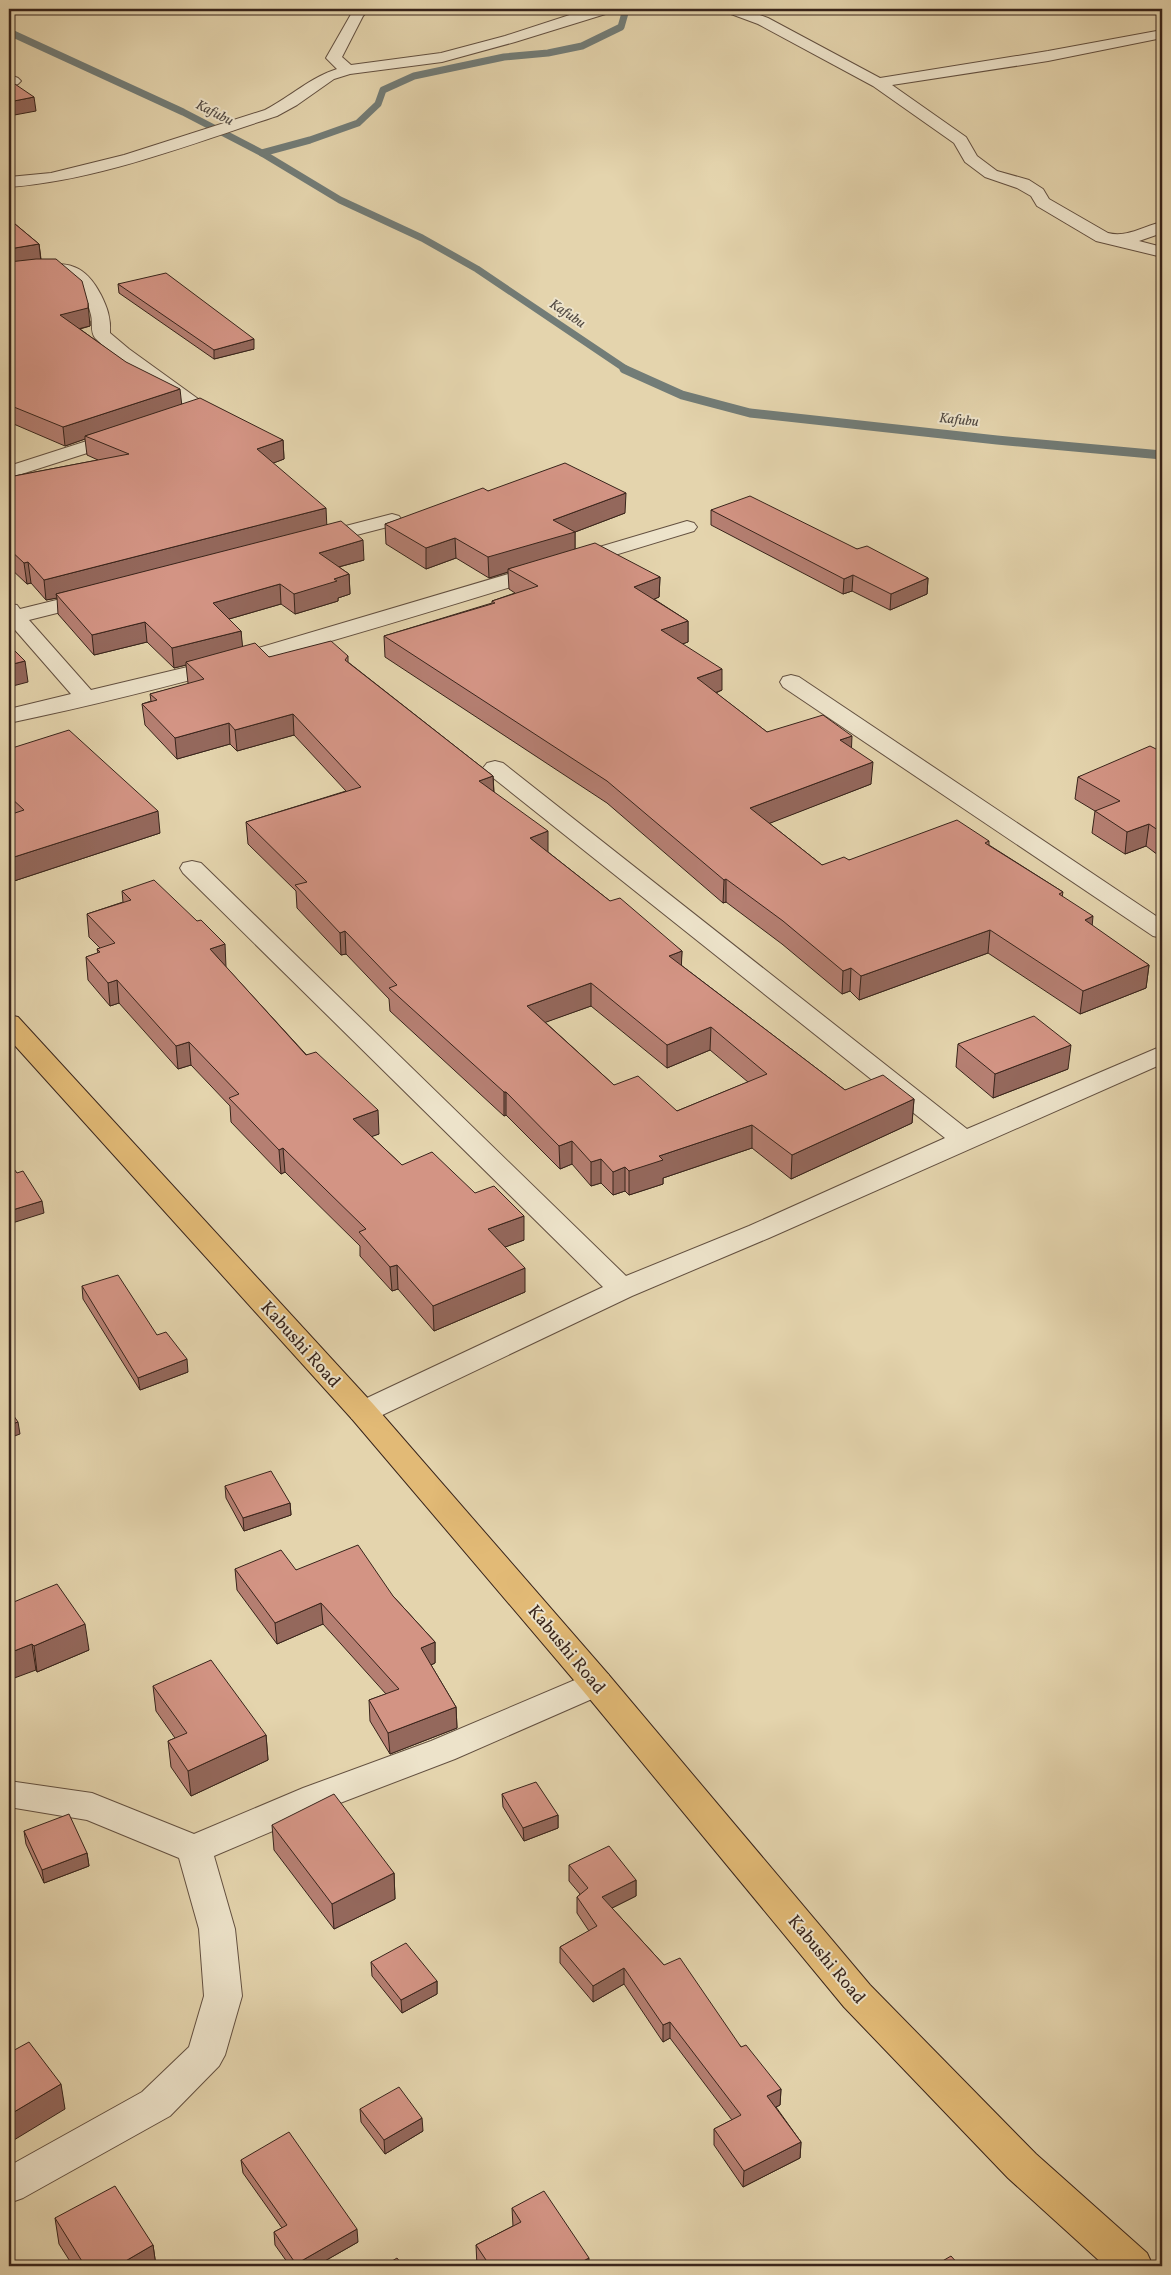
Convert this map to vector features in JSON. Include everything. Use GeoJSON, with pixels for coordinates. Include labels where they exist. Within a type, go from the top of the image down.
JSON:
{"type":"FeatureCollection","features":[{"type":"Feature","properties":{"kind":"main road","name":"Kabushi Road"},"geometry":{"type":"LineString","coordinates":[[9,1023],[364,1412],[596,1683],[857,1996],[1022,2166],[1133,2266]]}},
{"type":"Feature","properties":{"kind":"street"},"geometry":{"type":"LineString","coordinates":[[348,70],[334,58],[357,14],[362,9]]}},
{"type":"Feature","properties":{"kind":"street"},"geometry":{"type":"LineString","coordinates":[[9,182],[51,178],[130,158],[262,115],[292,102],[329,76],[348,70],[442,57],[510,39],[598,10],[607,9]]}},
{"type":"Feature","properties":{"kind":"street"},"geometry":{"type":"LineString","coordinates":[[714,9],[733,10],[763,21],[878,83],[960,140],[971,159],[991,174],[1023,184],[1037,193],[1043,202],[1102,237],[1162,252]]}},
{"type":"Feature","properties":{"kind":"street"},"geometry":{"type":"LineString","coordinates":[[878,83],[1048,56],[1162,34]]}},
{"type":"Feature","properties":{"kind":"street"},"geometry":{"type":"LineString","coordinates":[[1117,240],[1143,236],[1162,227]]}},
{"type":"Feature","properties":{"kind":"street"},"geometry":{"type":"LineString","coordinates":[[9,274],[35,268],[55,269],[79,275],[86,283],[102,318],[101,334],[122,353],[194,405],[196,410],[147,428],[9,472]]}},
{"type":"Feature","properties":{"kind":"street"},"geometry":{"type":"LineString","coordinates":[[292,545],[392,520]]}},
{"type":"Feature","properties":{"kind":"street"},"geometry":{"type":"LineString","coordinates":[[9,716],[226,664],[687,527]]}},
{"type":"Feature","properties":{"kind":"street"},"geometry":{"type":"LineString","coordinates":[[86,699],[12,613],[110,592]]}},
{"type":"Feature","properties":{"kind":"street"},"geometry":{"type":"LineString","coordinates":[[791,682],[1162,931]]}},
{"type":"Feature","properties":{"kind":"street"},"geometry":{"type":"LineString","coordinates":[[494,768],[964,1140]]}},
{"type":"Feature","properties":{"kind":"street"},"geometry":{"type":"LineString","coordinates":[[192,868],[622,1289]]}},
{"type":"Feature","properties":{"kind":"street"},"geometry":{"type":"LineString","coordinates":[[364,1412],[622,1289],[759,1232],[1162,1054]]}},
{"type":"Feature","properties":{"kind":"street"},"geometry":{"type":"LineString","coordinates":[[9,1794],[92,1807],[194,1849],[315,1798],[443,1750],[596,1683]]}},
{"type":"Feature","properties":{"kind":"street"},"geometry":{"type":"LineString","coordinates":[[9,2186],[156,2104],[206,2055],[223,1996],[217,1929],[194,1849]]}},
{"type":"Feature","properties":{"kind":"building"},"geometry":{"type":"Polygon","coordinates":[[[9,80],[34,97],[9,102],[9,80]]]}},
{"type":"Feature","properties":{"kind":"building"},"geometry":{"type":"Polygon","coordinates":[[[9,219],[39,244],[9,249],[9,219]]]}},
{"type":"Feature","properties":{"kind":"building"},"geometry":{"type":"Polygon","coordinates":[[[56,259],[82,281],[88,308],[60,315],[126,362],[180,389],[63,427],[9,405],[9,262],[56,259]]]}},
{"type":"Feature","properties":{"kind":"building"},"geometry":{"type":"Polygon","coordinates":[[[166,273],[254,339],[214,350],[118,284],[166,273]]]}},
{"type":"Feature","properties":{"kind":"building"},"geometry":{"type":"Polygon","coordinates":[[[200,398],[283,440],[257,449],[326,508],[44,580],[28,562],[24,563],[9,549],[9,477],[129,454],[85,436],[200,398]]]}},
{"type":"Feature","properties":{"kind":"building"},"geometry":{"type":"Polygon","coordinates":[[[565,463],[626,493],[553,520],[575,532],[488,557],[455,538],[426,548],[385,524],[483,488],[488,491],[565,463]]]}},
{"type":"Feature","properties":{"kind":"building"},"geometry":{"type":"Polygon","coordinates":[[[750,496],[857,549],[867,546],[928,578],[891,594],[853,575],[844,579],[711,510],[750,496]]]}},
{"type":"Feature","properties":{"kind":"building"},"geometry":{"type":"Polygon","coordinates":[[[341,521],[363,540],[319,553],[349,574],[334,579],[337,581],[294,594],[280,584],[213,603],[241,631],[172,648],[145,622],[92,635],[56,594],[341,521]]]}},
{"type":"Feature","properties":{"kind":"building"},"geometry":{"type":"Polygon","coordinates":[[[595,543],[660,577],[634,587],[688,621],[661,630],[722,669],[697,678],[767,732],[823,715],[852,736],[840,740],[873,762],[750,808],[822,865],[844,857],[849,860],[957,820],[989,841],[985,843],[1063,892],[1059,894],[1093,916],[1085,920],[1149,965],[1083,991],[990,930],[861,976],[851,968],[843,971],[783,921],[726,879],[724,880],[607,781],[384,636],[495,603],[492,601],[538,586],[508,569],[595,543]]]}},
{"type":"Feature","properties":{"kind":"building"},"geometry":{"type":"Polygon","coordinates":[[[331,641],[348,656],[345,660],[493,776],[479,781],[548,831],[530,838],[610,901],[620,898],[682,951],[669,956],[845,1090],[883,1075],[914,1099],[792,1155],[752,1125],[659,1156],[663,1160],[629,1171],[625,1167],[613,1172],[601,1159],[591,1162],[572,1141],[559,1146],[506,1092],[389,988],[397,985],[345,931],[340,933],[295,885],[307,882],[246,822],[361,787],[293,714],[235,730],[229,723],[175,738],[142,704],[157,700],[150,694],[204,679],[186,662],[255,643],[269,657],[331,641]],[[591,983],[527,1006],[614,1085],[638,1076],[677,1111],[767,1074],[711,1027],[667,1045],[591,983]]]}},
{"type":"Feature","properties":{"kind":"building"},"geometry":{"type":"Polygon","coordinates":[[[9,645],[25,661],[9,665],[9,645]]]}},
{"type":"Feature","properties":{"kind":"building"},"geometry":{"type":"Polygon","coordinates":[[[69,730],[158,811],[11,858],[9,855],[9,815],[24,810],[9,796],[9,749],[69,730]]]}},
{"type":"Feature","properties":{"kind":"building"},"geometry":{"type":"Polygon","coordinates":[[[1150,746],[1162,752],[1162,833],[1149,824],[1127,832],[1095,811],[1120,801],[1078,777],[1150,746]]]}},
{"type":"Feature","properties":{"kind":"building"},"geometry":{"type":"Polygon","coordinates":[[[154,880],[197,921],[201,920],[225,944],[210,949],[306,1055],[316,1052],[378,1110],[353,1119],[402,1165],[432,1152],[475,1193],[494,1186],[524,1216],[488,1229],[525,1268],[433,1306],[397,1265],[390,1267],[359,1232],[366,1229],[283,1148],[279,1150],[229,1098],[239,1094],[189,1042],[176,1046],[117,980],[108,983],[86,957],[100,952],[97,949],[115,943],[87,914],[131,900],[122,891],[154,880]]]}},
{"type":"Feature","properties":{"kind":"building"},"geometry":{"type":"Polygon","coordinates":[[[1034,1016],[1071,1045],[995,1074],[958,1044],[1034,1016]]]}},
{"type":"Feature","properties":{"kind":"building"},"geometry":{"type":"Polygon","coordinates":[[[9,1162],[17,1173],[23,1171],[42,1201],[9,1211],[9,1162]]]}},
{"type":"Feature","properties":{"kind":"building"},"geometry":{"type":"Polygon","coordinates":[[[118,1275],[157,1335],[166,1332],[187,1359],[138,1378],[82,1286],[118,1275]]]}},
{"type":"Feature","properties":{"kind":"building"},"geometry":{"type":"Polygon","coordinates":[[[9,1409],[18,1422],[9,1425],[9,1409]]]}},
{"type":"Feature","properties":{"kind":"building"},"geometry":{"type":"Polygon","coordinates":[[[271,1471],[290,1503],[243,1518],[225,1486],[271,1471]]]}},
{"type":"Feature","properties":{"kind":"building"},"geometry":{"type":"Polygon","coordinates":[[[358,1545],[393,1596],[435,1642],[421,1648],[456,1707],[388,1733],[369,1700],[399,1689],[321,1603],[275,1623],[235,1569],[281,1550],[296,1570],[358,1545]]]}},
{"type":"Feature","properties":{"kind":"building"},"geometry":{"type":"Polygon","coordinates":[[[57,1584],[85,1624],[34,1646],[32,1644],[9,1653],[9,1604],[57,1584]]]}},
{"type":"Feature","properties":{"kind":"building"},"geometry":{"type":"Polygon","coordinates":[[[211,1660],[266,1735],[188,1771],[168,1741],[187,1733],[153,1686],[211,1660]]]}},
{"type":"Feature","properties":{"kind":"building"},"geometry":{"type":"Polygon","coordinates":[[[536,1782],[558,1815],[523,1828],[502,1794],[536,1782]]]}},
{"type":"Feature","properties":{"kind":"building"},"geometry":{"type":"Polygon","coordinates":[[[334,1794],[394,1873],[332,1904],[272,1825],[334,1794]]]}},
{"type":"Feature","properties":{"kind":"building"},"geometry":{"type":"Polygon","coordinates":[[[69,1814],[87,1853],[42,1870],[24,1831],[69,1814]]]}},
{"type":"Feature","properties":{"kind":"building"},"geometry":{"type":"Polygon","coordinates":[[[609,1846],[636,1880],[602,1897],[664,1965],[680,1958],[741,2047],[746,2045],[781,2089],[767,2096],[801,2142],[744,2171],[714,2129],[741,2115],[670,2022],[663,2025],[624,1968],[593,1986],[560,1947],[597,1926],[577,1897],[588,1888],[569,1865],[609,1846]]]}},
{"type":"Feature","properties":{"kind":"building"},"geometry":{"type":"Polygon","coordinates":[[[406,1943],[437,1981],[401,2000],[371,1962],[406,1943]]]}},
{"type":"Feature","properties":{"kind":"building"},"geometry":{"type":"Polygon","coordinates":[[[29,2042],[61,2084],[9,2115],[9,2053],[29,2042]]]}},
{"type":"Feature","properties":{"kind":"building"},"geometry":{"type":"Polygon","coordinates":[[[399,2087],[422,2118],[384,2140],[360,2109],[399,2087]]]}},
{"type":"Feature","properties":{"kind":"building"},"geometry":{"type":"Polygon","coordinates":[[[289,2132],[357,2229],[296,2264],[274,2232],[287,2225],[241,2160],[289,2132]]]}},
{"type":"Feature","properties":{"kind":"building"},"geometry":{"type":"Polygon","coordinates":[[[115,2186],[153,2245],[117,2266],[85,2266],[55,2218],[115,2186]]]}},
{"type":"Feature","properties":{"kind":"building"},"geometry":{"type":"Polygon","coordinates":[[[544,2191],[589,2258],[574,2266],[490,2266],[476,2245],[521,2222],[512,2208],[544,2191]]]}},
{"type":"Feature","properties":{"kind":"building"},"geometry":{"type":"Polygon","coordinates":[[[951,2256],[960,2266],[934,2266],[951,2256]]]}},
{"type":"Feature","properties":{"kind":"building"},"geometry":{"type":"Polygon","coordinates":[[[397,2258],[403,2266],[384,2266],[397,2258]]]}},
{"type":"Feature","properties":{"kind":"waterway"},"geometry":{"type":"LineString","coordinates":[[262,153],[310,140],[358,123],[378,104],[383,90],[414,76],[504,57],[548,53],[582,46],[621,27],[625,13]]}},
{"type":"Feature","properties":{"kind":"waterway","name":"Kafubu"},"geometry":{"type":"LineString","coordinates":[[9,32],[183,112],[262,153]]}},
{"type":"Feature","properties":{"kind":"waterway","name":"Kafubu"},"geometry":{"type":"LineString","coordinates":[[262,153],[340,200],[422,238],[477,269],[627,370]]}},
{"type":"Feature","properties":{"kind":"waterway","name":"Kafubu"},"geometry":{"type":"LineString","coordinates":[[624,369],[682,395],[750,413],[997,440],[1162,455]]}}]}
